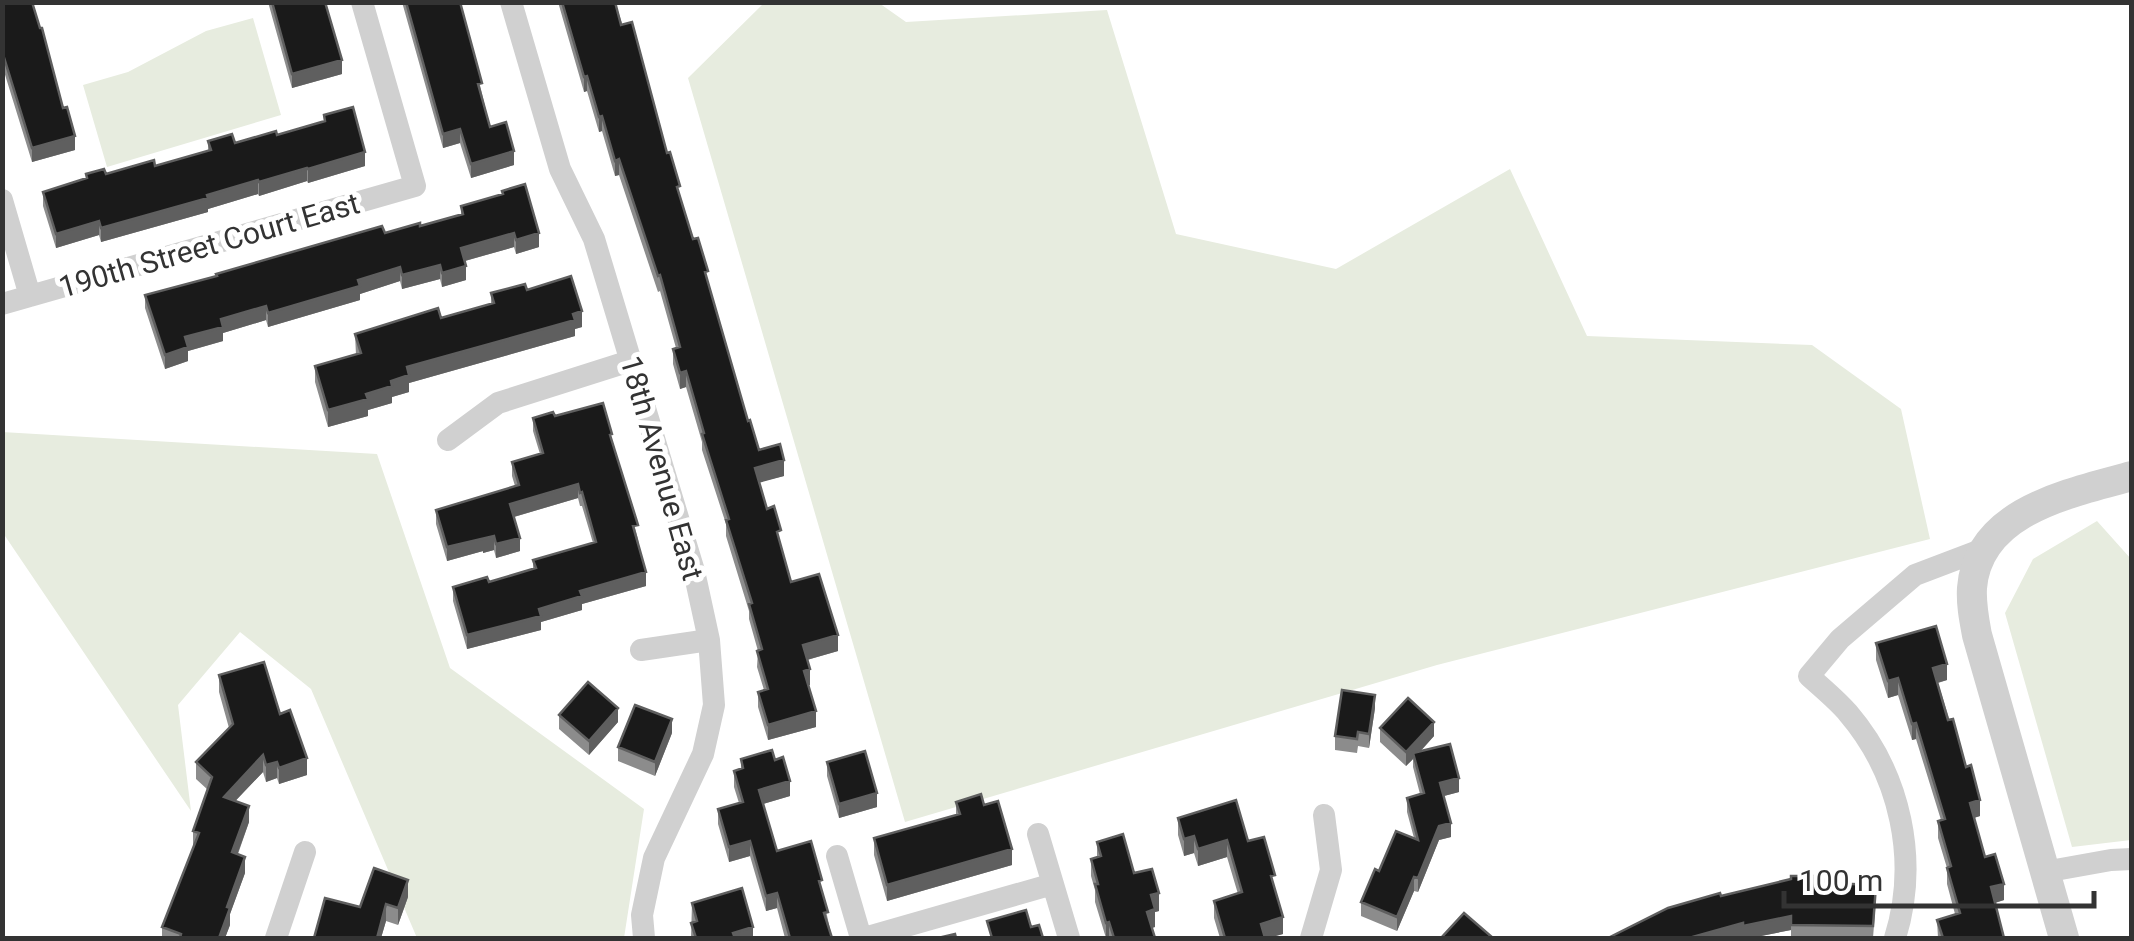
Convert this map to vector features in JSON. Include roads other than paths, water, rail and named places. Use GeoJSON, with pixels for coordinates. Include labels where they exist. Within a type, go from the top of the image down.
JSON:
{"type":"FeatureCollection","features":[{"type":"Feature","properties":{"kind":"street","name":"190th Street Court East"},"geometry":{"type":"LineString","coordinates":[[2,304],[415,186],[362,2]]}},
{"type":"Feature","properties":{"kind":"street","name":"18th Avenue East"},"geometry":{"type":"LineString","coordinates":[[511,2],[560,169],[594,240],[694,571],[708,640],[714,705],[703,754],[654,858],[642,915],[644,938]]}},
{"type":"Feature","properties":{"kind":"street"},"geometry":{"type":"LineString","coordinates":[[2,200],[30,296]]}},
{"type":"Feature","properties":{"kind":"street"},"geometry":{"type":"LineString","coordinates":[[448,440],[498,403],[630,362]]}},
{"type":"Feature","properties":{"kind":"street"},"geometry":{"type":"LineString","coordinates":[[2064,938],[1977,634],[1972,589],[1980,556],[2001,530],[2029,510],[2064,495],[2132,476]]}},
{"type":"Feature","properties":{"kind":"street"},"geometry":{"type":"LineString","coordinates":[[1895,938],[1905,890],[1901,818],[1884,768],[1865,735],[1809,676],[1840,638],[1916,575],[1986,548]]}},
{"type":"Feature","properties":{"kind":"street"},"geometry":{"type":"LineString","coordinates":[[641,650],[708,640]]}},
{"type":"Feature","properties":{"kind":"street"},"geometry":{"type":"LineString","coordinates":[[1311,938],[1331,870],[1324,815]]}},
{"type":"Feature","properties":{"kind":"street"},"geometry":{"type":"LineString","coordinates":[[1038,834],[1069,938]]}},
{"type":"Feature","properties":{"kind":"street"},"geometry":{"type":"LineString","coordinates":[[276,938],[305,852]]}},
{"type":"Feature","properties":{"kind":"street"},"geometry":{"type":"LineString","coordinates":[[837,856],[862,938],[1054,884]]}},
{"type":"Feature","properties":{"kind":"street"},"geometry":{"type":"LineString","coordinates":[[2044,872],[2132,860]]}}]}
